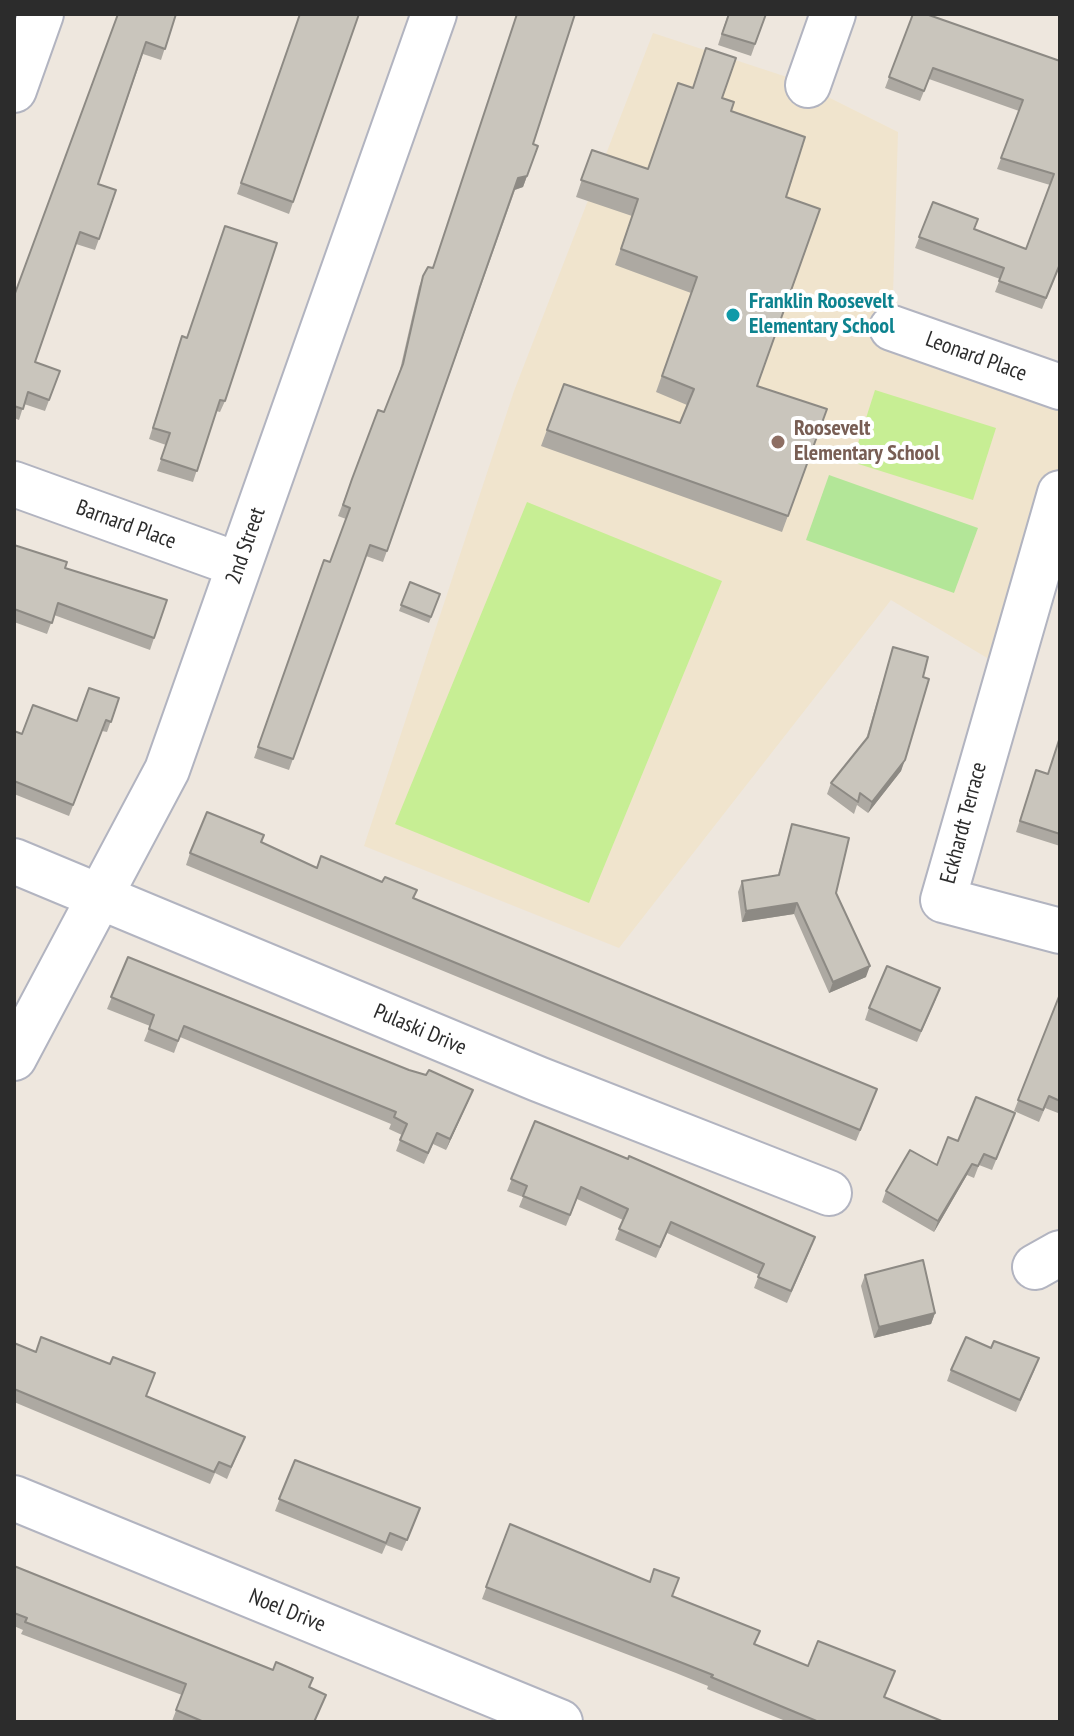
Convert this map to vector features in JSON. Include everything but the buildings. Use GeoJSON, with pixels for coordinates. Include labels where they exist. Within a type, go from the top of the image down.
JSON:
{"type":"FeatureCollection","features":[{"type":"Feature","properties":{"kind":"street"},"geometry":{"type":"LineString","coordinates":[[14,90],[41,14]]}},
{"type":"Feature","properties":{"kind":"street","name":"2nd Street"},"geometry":{"type":"LineString","coordinates":[[14,1058],[167,770],[434,14]]}},
{"type":"Feature","properties":{"kind":"street"},"geometry":{"type":"LineString","coordinates":[[808,85],[833,14]]}},
{"type":"Feature","properties":{"kind":"street","name":"Leonard Place"},"geometry":{"type":"LineString","coordinates":[[892,328],[1060,387]]}},
{"type":"Feature","properties":{"kind":"street","name":"Barnard Place"},"geometry":{"type":"LineString","coordinates":[[14,484],[239,565]]}},
{"type":"Feature","properties":{"kind":"street","name":"Eckhardt Terrace"},"geometry":{"type":"LineString","coordinates":[[1060,493],[1024,609],[1022,631],[997,704],[943,900],[1060,931]]}},
{"type":"Feature","properties":{"kind":"street","name":"Pulaski Drive"},"geometry":{"type":"LineString","coordinates":[[14,861],[538,1079],[829,1193]]}},
{"type":"Feature","properties":{"kind":"street"},"geometry":{"type":"LineString","coordinates":[[1060,1253],[1035,1267],[1060,1281]]}},
{"type":"Feature","properties":{"kind":"street","name":"Noel Drive"},"geometry":{"type":"LineString","coordinates":[[14,1498],[560,1722]]}},
{"type":"Feature","properties":{"kind":"shaded area","name":"Roosevelt Elementary School"},"geometry":{"type":"Polygon","coordinates":[[[653,33],[790,78],[898,132],[892,327],[1060,387],[1060,493],[1007,670],[891,600],[619,948],[364,846],[514,391],[653,33]]]}},
{"type":"Feature","properties":{"kind":"green space"},"geometry":{"type":"Polygon","coordinates":[[[875,390],[996,428],[973,500],[852,462],[875,390]]]}},
{"type":"Feature","properties":{"kind":"green space"},"geometry":{"type":"Polygon","coordinates":[[[829,475],[978,528],[954,593],[806,540],[829,475]]]}},
{"type":"Feature","properties":{"kind":"green space"},"geometry":{"type":"Polygon","coordinates":[[[527,502],[722,581],[589,903],[395,824],[527,502]]]}},
{"type":"Feature","properties":{"kind":"place","name":"Franklin Roosevelt Elementary School"},"geometry":{"type":"Point","coordinates":[733,315]}},
{"type":"Feature","properties":{"kind":"place","name":"Roosevelt Elementary School"},"geometry":{"type":"Point","coordinates":[778,442]}}]}
